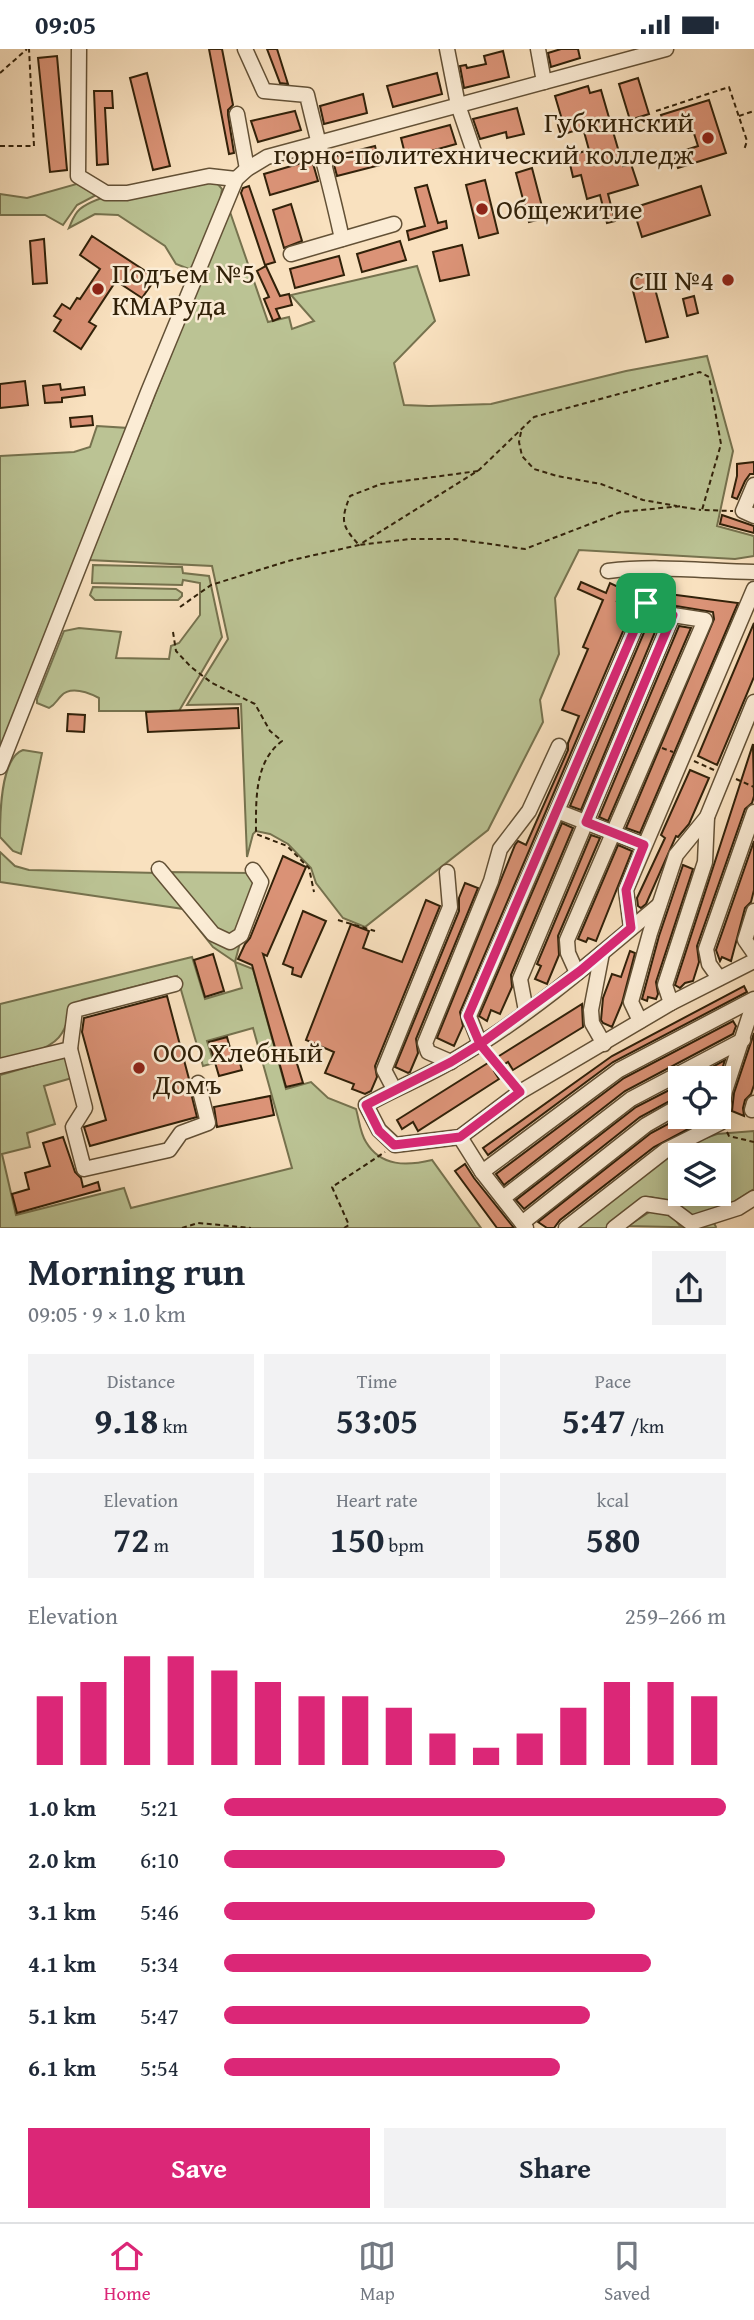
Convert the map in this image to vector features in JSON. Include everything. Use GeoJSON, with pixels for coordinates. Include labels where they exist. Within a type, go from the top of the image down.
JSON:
{"type":"FeatureCollection","features":[{"type":"Feature","properties":{"kind":"street"},"geometry":{"type":"LineString","coordinates":[[79,49],[78,176],[106,193],[127,193],[209,176],[236,179]]}},
{"type":"Feature","properties":{"kind":"street"},"geometry":{"type":"LineString","coordinates":[[245,49],[264,91],[307,95],[342,239]]}},
{"type":"Feature","properties":{"kind":"street"},"geometry":{"type":"LineString","coordinates":[[447,49],[458,106],[474,152]]}},
{"type":"Feature","properties":{"kind":"street"},"geometry":{"type":"LineString","coordinates":[[538,49],[544,82]]}},
{"type":"Feature","properties":{"kind":"street"},"geometry":{"type":"LineString","coordinates":[[0,768],[148,392],[236,179],[267,157],[663,49]]}},
{"type":"Feature","properties":{"kind":"street"},"geometry":{"type":"LineString","coordinates":[[237,114],[247,169]]}},
{"type":"Feature","properties":{"kind":"street"},"geometry":{"type":"LineString","coordinates":[[291,254],[394,224]]}},
{"type":"Feature","properties":{"kind":"street"},"geometry":{"type":"LineString","coordinates":[[748,513],[754,485]]}},
{"type":"Feature","properties":{"kind":"street"},"geometry":{"type":"LineString","coordinates":[[608,571],[637,568],[754,572]]}},
{"type":"Feature","properties":{"kind":"street"},"geometry":{"type":"LineString","coordinates":[[480,1044],[468,1016],[660,570]]}},
{"type":"Feature","properties":{"kind":"street"},"geometry":{"type":"LineString","coordinates":[[631,928],[626,890],[754,589]]}},
{"type":"Feature","properties":{"kind":"street"},"geometry":{"type":"LineString","coordinates":[[577,973],[568,953],[567,940],[705,620],[673,615],[646,603]]}},
{"type":"Feature","properties":{"kind":"street"},"geometry":{"type":"LineString","coordinates":[[526,1011],[520,979],[673,615]]}},
{"type":"Feature","properties":{"kind":"street"},"geometry":{"type":"LineString","coordinates":[[671,1003],[664,985],[705,862],[707,817],[754,702]]}},
{"type":"Feature","properties":{"kind":"street"},"geometry":{"type":"LineString","coordinates":[[451,1062],[428,1052],[425,1043],[491,881],[500,849],[528,811],[559,746]]}},
{"type":"Feature","properties":{"kind":"street"},"geometry":{"type":"LineString","coordinates":[[557,811],[644,845]]}},
{"type":"Feature","properties":{"kind":"street"},"geometry":{"type":"LineString","coordinates":[[719,978],[709,964],[706,949],[754,812]]}},
{"type":"Feature","properties":{"kind":"street"},"geometry":{"type":"LineString","coordinates":[[640,1021],[631,1002],[659,905],[676,855],[707,817]]}},
{"type":"Feature","properties":{"kind":"street"},"geometry":{"type":"LineString","coordinates":[[159,869],[213,934],[230,942],[241,935],[261,882],[253,870]]}},
{"type":"Feature","properties":{"kind":"street"},"geometry":{"type":"LineString","coordinates":[[394,1089],[384,1070],[450,907],[447,873]]}},
{"type":"Feature","properties":{"kind":"street"},"geometry":{"type":"LineString","coordinates":[[659,905],[577,973],[480,1044],[451,1062],[366,1105],[379,1131],[394,1145],[460,1137],[520,1092],[671,1003],[754,961]]}},
{"type":"Feature","properties":{"kind":"street"},"geometry":{"type":"LineString","coordinates":[[754,911],[745,940],[754,953]]}},
{"type":"Feature","properties":{"kind":"street"},"geometry":{"type":"LineString","coordinates":[[602,953],[591,1010],[592,1023],[604,1044]]}},
{"type":"Feature","properties":{"kind":"street"},"geometry":{"type":"LineString","coordinates":[[175,984],[75,1010],[70,1049],[85,1108],[73,1127],[84,1169],[169,1150],[181,1133],[208,1123],[198,1083]]}},
{"type":"Feature","properties":{"kind":"street"},"geometry":{"type":"LineString","coordinates":[[731,1066],[743,1040],[754,1000]]}},
{"type":"Feature","properties":{"kind":"street"},"geometry":{"type":"LineString","coordinates":[[482,1172],[619,1070],[754,1000]]}},
{"type":"Feature","properties":{"kind":"street"},"geometry":{"type":"LineString","coordinates":[[503,1199],[631,1098],[743,1040]]}},
{"type":"Feature","properties":{"kind":"street"},"geometry":{"type":"LineString","coordinates":[[0,1066],[70,1049]]}},
{"type":"Feature","properties":{"kind":"street"},"geometry":{"type":"LineString","coordinates":[[460,1137],[482,1172],[524,1225],[646,1125],[668,1112]]}},
{"type":"Feature","properties":{"kind":"street"},"geometry":{"type":"LineString","coordinates":[[566,1228],[666,1150],[708,1129]]}},
{"type":"Feature","properties":{"kind":"street"},"geometry":{"type":"LineString","coordinates":[[614,1228],[645,1204],[671,1208],[691,1223],[738,1208],[754,1198]]}},
{"type":"Feature","properties":{"kind":"path"},"geometry":{"type":"LineString","coordinates":[[0,73],[28,49]]}},
{"type":"Feature","properties":{"kind":"path"},"geometry":{"type":"LineString","coordinates":[[0,146],[34,146],[28,49]]}},
{"type":"Feature","properties":{"kind":"path"},"geometry":{"type":"LineString","coordinates":[[656,111],[729,87],[747,141],[744,150]]}},
{"type":"Feature","properties":{"kind":"path"},"geometry":{"type":"LineString","coordinates":[[738,116],[754,111]]}},
{"type":"Feature","properties":{"kind":"path"},"geometry":{"type":"LineString","coordinates":[[359,545],[479,470],[534,418],[700,372],[709,377],[721,444],[702,510]]}},
{"type":"Feature","properties":{"kind":"path"},"geometry":{"type":"LineString","coordinates":[[522,429],[519,442],[522,456],[534,469],[601,484],[643,500],[702,510],[748,513]]}},
{"type":"Feature","properties":{"kind":"path"},"geometry":{"type":"LineString","coordinates":[[359,545],[345,529],[343,514],[350,496],[381,484],[479,470]]}},
{"type":"Feature","properties":{"kind":"path"},"geometry":{"type":"LineString","coordinates":[[180,607],[211,585],[288,561],[359,545],[410,539],[455,539],[525,549],[621,512],[682,506]]}},
{"type":"Feature","properties":{"kind":"path"},"geometry":{"type":"LineString","coordinates":[[173,632],[176,651],[191,667],[212,683],[255,705],[270,731],[282,741],[271,750],[261,768],[256,805],[256,834],[287,846],[309,868],[314,892]]}},
{"type":"Feature","properties":{"kind":"path"},"geometry":{"type":"LineString","coordinates":[[684,756],[754,787]]}},
{"type":"Feature","properties":{"kind":"path"},"geometry":{"type":"LineString","coordinates":[[338,920],[375,930]]}},
{"type":"Feature","properties":{"kind":"path"},"geometry":{"type":"LineString","coordinates":[[480,1044],[520,1092]]}},
{"type":"Feature","properties":{"kind":"path"},"geometry":{"type":"LineString","coordinates":[[724,1129],[729,1136],[754,1142]]}},
{"type":"Feature","properties":{"kind":"path"},"geometry":{"type":"LineString","coordinates":[[344,1228],[348,1225],[331,1188],[394,1145]]}},
{"type":"Feature","properties":{"kind":"path"},"geometry":{"type":"LineString","coordinates":[[182,1228],[198,1223],[251,1228]]}},
{"type":"Feature","properties":{"kind":"green space"},"geometry":{"type":"Polygon","coordinates":[[[203,180],[217,183],[222,189],[220,201],[194,265],[189,269],[176,264],[165,246],[118,215],[95,214],[69,228],[80,209],[105,197],[138,189],[203,180]]]}},
{"type":"Feature","properties":{"kind":"green space"},"geometry":{"type":"Polygon","coordinates":[[[87,181],[100,193],[77,205],[63,225],[45,215],[0,215],[0,194],[27,198],[87,181]]]}},
{"type":"Feature","properties":{"kind":"green space"},"geometry":{"type":"Polygon","coordinates":[[[229,209],[268,322],[289,317],[292,329],[314,321],[291,295],[417,266],[435,321],[394,363],[404,405],[491,404],[626,371],[707,356],[733,451],[717,526],[754,536],[754,556],[735,559],[579,550],[555,598],[559,654],[540,700],[543,722],[488,830],[365,927],[343,918],[316,883],[311,868],[288,844],[270,834],[256,831],[247,857],[241,704],[187,705],[228,639],[212,566],[89,560],[229,209]]]}},
{"type":"Feature","properties":{"kind":"green space"},"geometry":{"type":"Polygon","coordinates":[[[97,426],[128,428],[0,754],[0,456],[74,452],[90,447],[97,426]]]}},
{"type":"Feature","properties":{"kind":"green space"},"geometry":{"type":"Polygon","coordinates":[[[93,565],[182,567],[183,573],[209,576],[222,637],[179,711],[99,711],[99,698],[75,690],[65,693],[49,708],[37,703],[64,631],[79,628],[121,632],[116,658],[169,659],[171,646],[179,643],[200,615],[200,583],[183,580],[182,585],[92,583],[93,565]]]}},
{"type":"Feature","properties":{"kind":"green space"},"geometry":{"type":"Polygon","coordinates":[[[93,587],[176,589],[182,596],[178,600],[95,600],[90,595],[93,587]]]}},
{"type":"Feature","properties":{"kind":"green space"},"geometry":{"type":"Polygon","coordinates":[[[23,750],[42,753],[21,854],[13,851],[0,837],[0,828],[6,776],[15,755],[23,750]]]}},
{"type":"Feature","properties":{"kind":"green space"},"geometry":{"type":"Polygon","coordinates":[[[0,852],[15,866],[29,870],[158,873],[216,939],[241,939],[235,962],[213,947],[183,909],[0,882],[0,852]]]}},
{"type":"Feature","properties":{"kind":"green space"},"geometry":{"type":"Polygon","coordinates":[[[165,872],[250,873],[257,883],[240,927],[232,937],[214,931],[165,872]]]}},
{"type":"Feature","properties":{"kind":"green space"},"geometry":{"type":"Polygon","coordinates":[[[192,957],[205,999],[242,988],[235,962],[253,969],[286,1089],[311,1082],[328,1098],[356,1109],[366,1142],[379,1156],[387,1160],[404,1164],[432,1160],[481,1228],[0,1228],[0,1075],[66,1056],[72,1078],[44,1086],[55,1124],[27,1133],[30,1147],[2,1154],[16,1215],[124,1188],[131,1208],[292,1168],[253,1028],[207,1041],[214,1063],[203,1066],[177,976],[82,1000],[72,1011],[57,1039],[43,1048],[0,1060],[0,1004],[192,957]]]}},
{"type":"Feature","properties":{"kind":"green space"},"geometry":{"type":"Polygon","coordinates":[[[754,1131],[754,1189],[731,1203],[731,1143],[691,1143],[717,1134],[754,1131]]]}},
{"type":"Feature","properties":{"kind":"green space"},"geometry":{"type":"Polygon","coordinates":[[[668,1155],[668,1201],[650,1197],[608,1228],[577,1228],[668,1155]]]}},
{"type":"Feature","properties":{"kind":"green space"},"geometry":{"type":"Polygon","coordinates":[[[676,1206],[724,1206],[692,1218],[676,1206]]]}},
{"type":"Feature","properties":{"kind":"green space"},"geometry":{"type":"Polygon","coordinates":[[[654,1209],[671,1214],[680,1226],[688,1227],[628,1226],[654,1209]]]}},
{"type":"Feature","properties":{"kind":"green space"},"geometry":{"type":"Polygon","coordinates":[[[714,1223],[716,1227],[715,1228],[693,1228],[714,1223]]]}},
{"type":"Feature","properties":{"kind":"building"},"geometry":{"type":"Polygon","coordinates":[[[209,49],[222,49],[233,105],[228,110],[228,115],[234,153],[229,154],[209,49]]]}},
{"type":"Feature","properties":{"kind":"building"},"geometry":{"type":"Polygon","coordinates":[[[267,49],[277,49],[288,84],[280,83],[267,49]]]}},
{"type":"Feature","properties":{"kind":"building"},"geometry":{"type":"Polygon","coordinates":[[[561,49],[578,49],[580,58],[551,67],[548,53],[561,49]]]}},
{"type":"Feature","properties":{"kind":"building"},"geometry":{"type":"Polygon","coordinates":[[[503,51],[509,77],[464,88],[460,66],[466,65],[467,68],[486,64],[484,56],[503,51]]]}},
{"type":"Feature","properties":{"kind":"building"},"geometry":{"type":"Polygon","coordinates":[[[57,56],[67,170],[50,172],[38,58],[57,56]]]}},
{"type":"Feature","properties":{"kind":"building"},"geometry":{"type":"Polygon","coordinates":[[[147,73],[170,166],[153,170],[130,78],[147,73]]]}},
{"type":"Feature","properties":{"kind":"building"},"geometry":{"type":"Polygon","coordinates":[[[437,73],[442,94],[393,107],[387,86],[437,73]]]}},
{"type":"Feature","properties":{"kind":"building"},"geometry":{"type":"Polygon","coordinates":[[[638,78],[649,114],[630,120],[619,84],[638,78]]]}},
{"type":"Feature","properties":{"kind":"building"},"geometry":{"type":"Polygon","coordinates":[[[588,86],[590,93],[601,90],[623,166],[631,164],[638,185],[608,194],[615,221],[607,223],[600,195],[587,199],[581,175],[573,177],[570,164],[577,163],[575,154],[589,150],[583,128],[561,135],[558,125],[563,123],[555,96],[588,86]]]}},
{"type":"Feature","properties":{"kind":"building"},"geometry":{"type":"Polygon","coordinates":[[[94,91],[112,91],[113,108],[105,108],[108,164],[97,165],[94,91]]]}},
{"type":"Feature","properties":{"kind":"building"},"geometry":{"type":"Polygon","coordinates":[[[363,94],[367,113],[324,124],[320,106],[363,94]]]}},
{"type":"Feature","properties":{"kind":"building","name":"Губкинский горно-политехнический колледж"},"geometry":{"type":"Polygon","coordinates":[[[709,100],[726,153],[678,168],[674,154],[698,146],[690,121],[665,129],[661,115],[709,100]]]}},
{"type":"Feature","properties":{"kind":"building"},"geometry":{"type":"Polygon","coordinates":[[[517,108],[524,134],[507,138],[506,132],[480,139],[473,119],[517,108]]]}},
{"type":"Feature","properties":{"kind":"building"},"geometry":{"type":"Polygon","coordinates":[[[295,111],[301,130],[258,142],[251,121],[295,111]]]}},
{"type":"Feature","properties":{"kind":"building"},"geometry":{"type":"Polygon","coordinates":[[[450,125],[456,144],[406,158],[401,138],[450,125]]]}},
{"type":"Feature","properties":{"kind":"building"},"geometry":{"type":"Polygon","coordinates":[[[375,146],[380,165],[337,176],[332,157],[375,146]]]}},
{"type":"Feature","properties":{"kind":"building"},"geometry":{"type":"Polygon","coordinates":[[[312,160],[318,181],[270,195],[264,174],[312,160]]]}},
{"type":"Feature","properties":{"kind":"building"},"geometry":{"type":"Polygon","coordinates":[[[532,168],[545,218],[529,222],[516,173],[532,168]]]}},
{"type":"Feature","properties":{"kind":"building","name":"Общежитие"},"geometry":{"type":"Polygon","coordinates":[[[485,180],[498,233],[479,238],[466,185],[485,180]]]}},
{"type":"Feature","properties":{"kind":"building"},"geometry":{"type":"Polygon","coordinates":[[[427,185],[438,223],[446,221],[447,228],[409,240],[407,231],[425,226],[415,188],[427,185]]]}},
{"type":"Feature","properties":{"kind":"building"},"geometry":{"type":"Polygon","coordinates":[[[249,186],[275,262],[265,265],[241,193],[243,188],[249,186]]]}},
{"type":"Feature","properties":{"kind":"building"},"geometry":{"type":"Polygon","coordinates":[[[701,186],[710,215],[642,237],[633,208],[701,186]]]}},
{"type":"Feature","properties":{"kind":"building"},"geometry":{"type":"Polygon","coordinates":[[[291,204],[302,241],[284,248],[273,210],[291,204]]]}},
{"type":"Feature","properties":{"kind":"building","name":"Подъем №5 КМАРуда"},"geometry":{"type":"Polygon","coordinates":[[[92,236],[156,278],[142,298],[116,281],[89,322],[96,326],[81,349],[54,331],[61,320],[54,316],[62,304],[70,309],[77,298],[80,299],[100,269],[80,255],[92,236]]]}},
{"type":"Feature","properties":{"kind":"building"},"geometry":{"type":"Polygon","coordinates":[[[44,239],[47,283],[33,284],[30,241],[44,239]]]}},
{"type":"Feature","properties":{"kind":"building"},"geometry":{"type":"Polygon","coordinates":[[[400,241],[406,260],[362,272],[357,254],[400,241]]]}},
{"type":"Feature","properties":{"kind":"building"},"geometry":{"type":"Polygon","coordinates":[[[462,245],[469,275],[440,281],[433,252],[462,245]]]}},
{"type":"Feature","properties":{"kind":"building"},"geometry":{"type":"Polygon","coordinates":[[[339,256],[344,275],[295,288],[290,269],[339,256]]]}},
{"type":"Feature","properties":{"kind":"building"},"geometry":{"type":"Polygon","coordinates":[[[266,266],[280,296],[289,294],[292,305],[276,309],[280,318],[273,321],[264,299],[269,297],[257,271],[266,266]]]}},
{"type":"Feature","properties":{"kind":"building"},"geometry":{"type":"Polygon","coordinates":[[[651,274],[668,337],[646,342],[630,279],[651,274]]]}},
{"type":"Feature","properties":{"kind":"building"},"geometry":{"type":"Polygon","coordinates":[[[694,296],[698,313],[687,316],[683,299],[694,296]]]}},
{"type":"Feature","properties":{"kind":"building"},"geometry":{"type":"Polygon","coordinates":[[[25,381],[28,405],[0,408],[0,384],[25,381]]]}},
{"type":"Feature","properties":{"kind":"building"},"geometry":{"type":"Polygon","coordinates":[[[60,384],[61,390],[84,387],[85,395],[62,398],[62,402],[45,403],[43,386],[60,384]]]}},
{"type":"Feature","properties":{"kind":"building"},"geometry":{"type":"Polygon","coordinates":[[[92,416],[93,425],[71,427],[70,418],[92,416]]]}},
{"type":"Feature","properties":{"kind":"building"},"geometry":{"type":"Polygon","coordinates":[[[754,462],[754,474],[750,474],[745,481],[737,499],[732,497],[737,464],[754,462]]]}},
{"type":"Feature","properties":{"kind":"building"},"geometry":{"type":"Polygon","coordinates":[[[722,515],[754,526],[754,533],[720,524],[722,515]]]}},
{"type":"Feature","properties":{"kind":"building"},"geometry":{"type":"Polygon","coordinates":[[[581,582],[606,593],[610,583],[631,593],[634,584],[642,587],[635,603],[616,601],[633,608],[460,1012],[463,1026],[454,1046],[437,1038],[515,845],[518,841],[526,845],[568,750],[568,743],[579,716],[562,710],[588,649],[583,647],[603,600],[578,589],[581,582]]]}},
{"type":"Feature","properties":{"kind":"building"},"geometry":{"type":"Polygon","coordinates":[[[661,593],[738,603],[640,833],[626,828],[714,619],[713,612],[676,606],[658,598],[661,593]]]}},
{"type":"Feature","properties":{"kind":"building"},"geometry":{"type":"Polygon","coordinates":[[[651,616],[660,620],[581,810],[570,806],[651,616]]]}},
{"type":"Feature","properties":{"kind":"building"},"geometry":{"type":"Polygon","coordinates":[[[754,623],[754,677],[717,765],[698,756],[754,623]]]}},
{"type":"Feature","properties":{"kind":"building"},"geometry":{"type":"Polygon","coordinates":[[[679,626],[691,628],[608,821],[599,817],[679,626]]]}},
{"type":"Feature","properties":{"kind":"building"},"geometry":{"type":"Polygon","coordinates":[[[238,708],[239,728],[148,732],[146,712],[238,708]]]}},
{"type":"Feature","properties":{"kind":"building"},"geometry":{"type":"Polygon","coordinates":[[[68,714],[85,715],[84,732],[67,731],[68,714]]]}},
{"type":"Feature","properties":{"kind":"building"},"geometry":{"type":"Polygon","coordinates":[[[753,744],[752,803],[745,809],[697,946],[699,962],[693,981],[680,988],[675,985],[753,744]]]}},
{"type":"Feature","properties":{"kind":"building"},"geometry":{"type":"Polygon","coordinates":[[[690,770],[709,778],[689,824],[676,836],[646,904],[641,908],[637,898],[665,838],[661,835],[690,770]]]}},
{"type":"Feature","properties":{"kind":"building"},"geometry":{"type":"Polygon","coordinates":[[[562,823],[573,828],[511,975],[512,987],[500,1014],[491,1010],[487,1021],[479,1016],[562,823]]]}},
{"type":"Feature","properties":{"kind":"building"},"geometry":{"type":"Polygon","coordinates":[[[591,835],[600,838],[558,936],[559,955],[547,984],[535,979],[541,966],[537,964],[591,835]]]}},
{"type":"Feature","properties":{"kind":"building"},"geometry":{"type":"Polygon","coordinates":[[[754,841],[754,890],[751,902],[745,908],[731,961],[722,957],[720,961],[716,950],[754,841]]]}},
{"type":"Feature","properties":{"kind":"building"},"geometry":{"type":"Polygon","coordinates":[[[618,845],[632,851],[596,941],[578,939],[618,845]]]}},
{"type":"Feature","properties":{"kind":"building"},"geometry":{"type":"Polygon","coordinates":[[[283,856],[306,867],[267,956],[263,954],[303,1083],[286,1087],[252,965],[238,959],[250,938],[283,856]]]}},
{"type":"Feature","properties":{"kind":"building"},"geometry":{"type":"Polygon","coordinates":[[[683,865],[693,869],[656,982],[658,994],[656,999],[648,997],[647,1001],[642,999],[659,936],[683,865]]]}},
{"type":"Feature","properties":{"kind":"building"},"geometry":{"type":"Polygon","coordinates":[[[465,883],[478,888],[416,1039],[418,1053],[408,1073],[395,1067],[459,911],[459,898],[465,883]]]}},
{"type":"Feature","properties":{"kind":"building"},"geometry":{"type":"Polygon","coordinates":[[[426,900],[440,906],[375,1066],[377,1077],[371,1091],[365,1094],[352,1089],[354,1084],[325,1073],[334,1052],[306,1040],[351,924],[369,931],[363,948],[402,962],[426,900]]]}},
{"type":"Feature","properties":{"kind":"building"},"geometry":{"type":"Polygon","coordinates":[[[303,911],[326,921],[301,977],[292,974],[293,968],[283,964],[303,911]]]}},
{"type":"Feature","properties":{"kind":"building"},"geometry":{"type":"Polygon","coordinates":[[[630,951],[635,953],[622,1003],[612,1027],[601,1020],[603,998],[612,974],[621,977],[630,951]]]}},
{"type":"Feature","properties":{"kind":"building"},"geometry":{"type":"Polygon","coordinates":[[[213,954],[224,991],[205,997],[194,960],[213,954]]]}},
{"type":"Feature","properties":{"kind":"building"},"geometry":{"type":"Polygon","coordinates":[[[744,986],[747,992],[613,1062],[488,1155],[483,1148],[612,1056],[744,986]]]}},
{"type":"Feature","properties":{"kind":"building","name":"ООО Хлебный Домъ"},"geometry":{"type":"Polygon","coordinates":[[[167,996],[197,1117],[90,1146],[84,1127],[106,1120],[82,1032],[84,1018],[167,996]]]}},
{"type":"Feature","properties":{"kind":"building"},"geometry":{"type":"Polygon","coordinates":[[[582,1004],[583,1027],[513,1070],[508,1062],[494,1071],[499,1079],[418,1131],[413,1122],[402,1129],[397,1120],[582,1004]]]}},
{"type":"Feature","properties":{"kind":"building"},"geometry":{"type":"Polygon","coordinates":[[[733,1021],[736,1026],[733,1034],[625,1091],[504,1185],[496,1174],[624,1078],[733,1021]]]}},
{"type":"Feature","properties":{"kind":"building"},"geometry":{"type":"Polygon","coordinates":[[[754,1033],[754,1085],[745,1100],[744,1116],[732,1111],[734,1093],[754,1033]]]}},
{"type":"Feature","properties":{"kind":"building"},"geometry":{"type":"Polygon","coordinates":[[[227,1037],[234,1062],[239,1060],[242,1070],[219,1076],[209,1042],[227,1037]]]}},
{"type":"Feature","properties":{"kind":"building"},"geometry":{"type":"Polygon","coordinates":[[[668,1091],[668,1102],[640,1117],[524,1209],[516,1200],[636,1107],[668,1091]]]}},
{"type":"Feature","properties":{"kind":"building"},"geometry":{"type":"Polygon","coordinates":[[[270,1096],[274,1115],[217,1127],[214,1107],[270,1096]]]}},
{"type":"Feature","properties":{"kind":"building"},"geometry":{"type":"Polygon","coordinates":[[[668,1124],[668,1129],[688,1129],[654,1147],[560,1220],[554,1228],[547,1228],[538,1222],[651,1133],[668,1124]]]}},
{"type":"Feature","properties":{"kind":"building"},"geometry":{"type":"Polygon","coordinates":[[[63,1137],[83,1187],[98,1182],[100,1190],[17,1213],[12,1194],[29,1189],[25,1173],[50,1166],[43,1143],[63,1137]]]}},
{"type":"Feature","properties":{"kind":"building"},"geometry":{"type":"Polygon","coordinates":[[[465,1164],[514,1228],[497,1228],[455,1171],[465,1164]]]}},
{"type":"Feature","properties":{"kind":"place","name":"Губкинский горно-политехнический колледж"},"geometry":{"type":"Point","coordinates":[708,138]}},
{"type":"Feature","properties":{"kind":"place","name":"Общежитие"},"geometry":{"type":"Point","coordinates":[482,209]}},
{"type":"Feature","properties":{"kind":"place","name":"СШ №4"},"geometry":{"type":"Point","coordinates":[728,280]}},
{"type":"Feature","properties":{"kind":"place","name":"Подъем №5 КМАРуда"},"geometry":{"type":"Point","coordinates":[98,289]}},
{"type":"Feature","properties":{"kind":"place","name":"ООО Хлебный Домъ"},"geometry":{"type":"Point","coordinates":[139,1068]}},
{"type":"Feature","properties":{"kind":"route"},"geometry":{"type":"LineString","coordinates":[[646,603],[468,1016],[480,1044],[451,1062],[366,1105],[379,1131],[394,1145],[460,1137],[520,1092],[480,1044],[580,971],[631,928],[626,890],[644,845],[586,822],[673,615],[646,603]]}}]}
